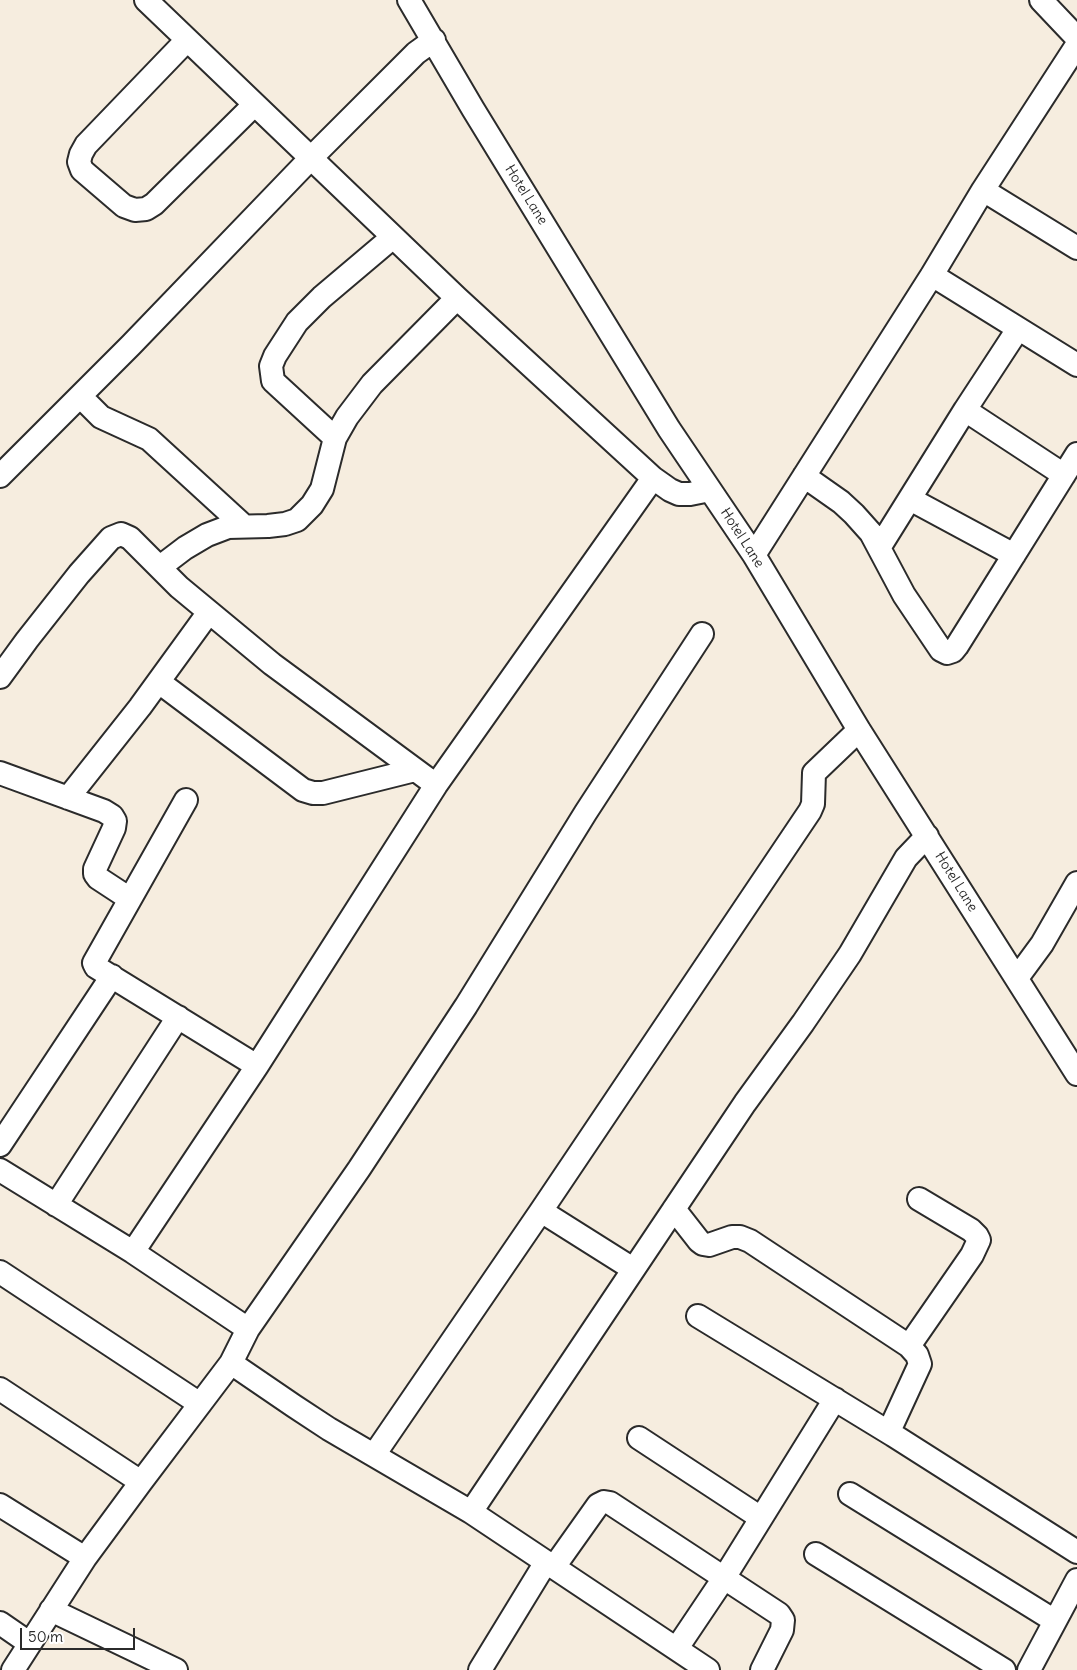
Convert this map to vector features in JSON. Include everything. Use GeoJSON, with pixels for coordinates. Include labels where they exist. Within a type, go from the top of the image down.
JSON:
{"type":"FeatureCollection","features":[{"type":"Feature","properties":{"kind":"street"},"geometry":{"type":"LineString","coordinates":[[146,0],[457,298],[654,478],[679,494],[700,492]]}},
{"type":"Feature","properties":{"kind":"street","name":"Hotel Lane"},"geometry":{"type":"LineString","coordinates":[[409,0],[424,47],[473,109],[670,429],[700,492],[754,555],[845,743],[1017,978],[1077,1074]]}},
{"type":"Feature","properties":{"kind":"street"},"geometry":{"type":"LineString","coordinates":[[1041,0],[1077,38]]}},
{"type":"Feature","properties":{"kind":"street"},"geometry":{"type":"LineString","coordinates":[[188,40],[86,145],[79,162],[82,170],[124,206],[135,210],[146,209],[154,204],[254,105]]}},
{"type":"Feature","properties":{"kind":"street"},"geometry":{"type":"LineString","coordinates":[[754,555],[932,275],[983,190],[1077,46]]}},
{"type":"Feature","properties":{"kind":"street"},"geometry":{"type":"LineString","coordinates":[[0,476],[310,159],[424,47]]}},
{"type":"Feature","properties":{"kind":"street"},"geometry":{"type":"LineString","coordinates":[[983,190],[1077,248]]}},
{"type":"Feature","properties":{"kind":"street"},"geometry":{"type":"LineString","coordinates":[[335,438],[274,382],[271,366],[297,322],[322,297],[393,237]]}},
{"type":"Feature","properties":{"kind":"street"},"geometry":{"type":"LineString","coordinates":[[932,275],[1077,364]]}},
{"type":"Feature","properties":{"kind":"street"},"geometry":{"type":"LineString","coordinates":[[160,567],[207,534],[228,527],[285,524],[297,520],[312,505],[322,488],[335,438],[347,417],[372,384],[457,298]]}},
{"type":"Feature","properties":{"kind":"street"},"geometry":{"type":"LineString","coordinates":[[879,548],[1018,329]]}},
{"type":"Feature","properties":{"kind":"street"},"geometry":{"type":"LineString","coordinates":[[80,396],[101,417],[149,439],[244,526]]}},
{"type":"Feature","properties":{"kind":"street"},"geometry":{"type":"LineString","coordinates":[[965,410],[1064,475]]}},
{"type":"Feature","properties":{"kind":"street"},"geometry":{"type":"LineString","coordinates":[[804,476],[841,502],[871,533],[904,595],[941,650],[947,653],[953,651],[958,646],[1077,454]]}},
{"type":"Feature","properties":{"kind":"street"},"geometry":{"type":"LineString","coordinates":[[133,1252],[257,1066],[436,785],[654,478]]}},
{"type":"Feature","properties":{"kind":"street"},"geometry":{"type":"LineString","coordinates":[[910,499],[1014,555]]}},
{"type":"Feature","properties":{"kind":"street"},"geometry":{"type":"LineString","coordinates":[[0,677],[79,574],[110,538],[120,534],[125,535],[179,587],[279,669],[436,785]]}},
{"type":"Feature","properties":{"kind":"street"},"geometry":{"type":"LineString","coordinates":[[68,798],[159,682],[209,612]]}},
{"type":"Feature","properties":{"kind":"street"},"geometry":{"type":"LineString","coordinates":[[13,1670],[85,1558],[231,1363],[248,1329],[359,1170],[466,1006],[586,812],[702,634]]}},
{"type":"Feature","properties":{"kind":"street"},"geometry":{"type":"LineString","coordinates":[[159,682],[303,790],[312,793],[323,793],[415,770]]}},
{"type":"Feature","properties":{"kind":"street"},"geometry":{"type":"LineString","coordinates":[[374,1455],[812,808],[814,773],[845,743]]}},
{"type":"Feature","properties":{"kind":"street"},"geometry":{"type":"LineString","coordinates":[[0,773],[112,816],[115,821],[114,828],[95,869],[95,874],[98,878],[130,899]]}},
{"type":"Feature","properties":{"kind":"street"},"geometry":{"type":"LineString","coordinates":[[186,800],[94,963],[96,967],[257,1066]]}},
{"type":"Feature","properties":{"kind":"street"},"geometry":{"type":"LineString","coordinates":[[471,1512],[633,1269],[850,954],[918,844]]}},
{"type":"Feature","properties":{"kind":"street"},"geometry":{"type":"LineString","coordinates":[[1017,978],[1042,944],[1077,883]]}},
{"type":"Feature","properties":{"kind":"street"},"geometry":{"type":"LineString","coordinates":[[0,1145],[112,976]]}},
{"type":"Feature","properties":{"kind":"street"},"geometry":{"type":"LineString","coordinates":[[56,1205],[178,1017]]}},
{"type":"Feature","properties":{"kind":"street"},"geometry":{"type":"LineString","coordinates":[[0,1170],[133,1252],[248,1329]]}},
{"type":"Feature","properties":{"kind":"street"},"geometry":{"type":"LineString","coordinates":[[909,1346],[972,1254],[979,1240],[978,1236],[971,1230],[919,1199]]}},
{"type":"Feature","properties":{"kind":"street"},"geometry":{"type":"LineString","coordinates":[[674,1209],[698,1241],[703,1244],[709,1244],[732,1236],[750,1241],[909,1346],[917,1354],[920,1364],[891,1427],[893,1436]]}},
{"type":"Feature","properties":{"kind":"street"},"geometry":{"type":"LineString","coordinates":[[541,1210],[633,1269]]}},
{"type":"Feature","properties":{"kind":"street"},"geometry":{"type":"LineString","coordinates":[[0,1272],[200,1404]]}},
{"type":"Feature","properties":{"kind":"street"},"geometry":{"type":"LineString","coordinates":[[698,1316],[835,1399],[1077,1552]]}},
{"type":"Feature","properties":{"kind":"street"},"geometry":{"type":"LineString","coordinates":[[231,1363],[294,1406],[471,1512],[708,1670]]}},
{"type":"Feature","properties":{"kind":"street"},"geometry":{"type":"LineString","coordinates":[[0,1389],[141,1482]]}},
{"type":"Feature","properties":{"kind":"street"},"geometry":{"type":"LineString","coordinates":[[677,1648],[724,1578],[835,1399]]}},
{"type":"Feature","properties":{"kind":"street"},"geometry":{"type":"LineString","coordinates":[[639,1438],[761,1518]]}},
{"type":"Feature","properties":{"kind":"street"},"geometry":{"type":"LineString","coordinates":[[850,1494],[1055,1621]]}},
{"type":"Feature","properties":{"kind":"street"},"geometry":{"type":"LineString","coordinates":[[480,1670],[550,1564],[598,1505],[604,1502],[610,1503],[779,1614],[783,1620],[782,1630],[762,1670]]}},
{"type":"Feature","properties":{"kind":"street"},"geometry":{"type":"LineString","coordinates":[[0,1505],[85,1558]]}},
{"type":"Feature","properties":{"kind":"street"},"geometry":{"type":"LineString","coordinates":[[816,1554],[1004,1670]]}},
{"type":"Feature","properties":{"kind":"street"},"geometry":{"type":"LineString","coordinates":[[1029,1670],[1077,1580]]}},
{"type":"Feature","properties":{"kind":"street"},"geometry":{"type":"LineString","coordinates":[[51,1610],[176,1670]]}},
{"type":"Feature","properties":{"kind":"street"},"geometry":{"type":"LineString","coordinates":[[0,1624],[29,1643]]}}]}
